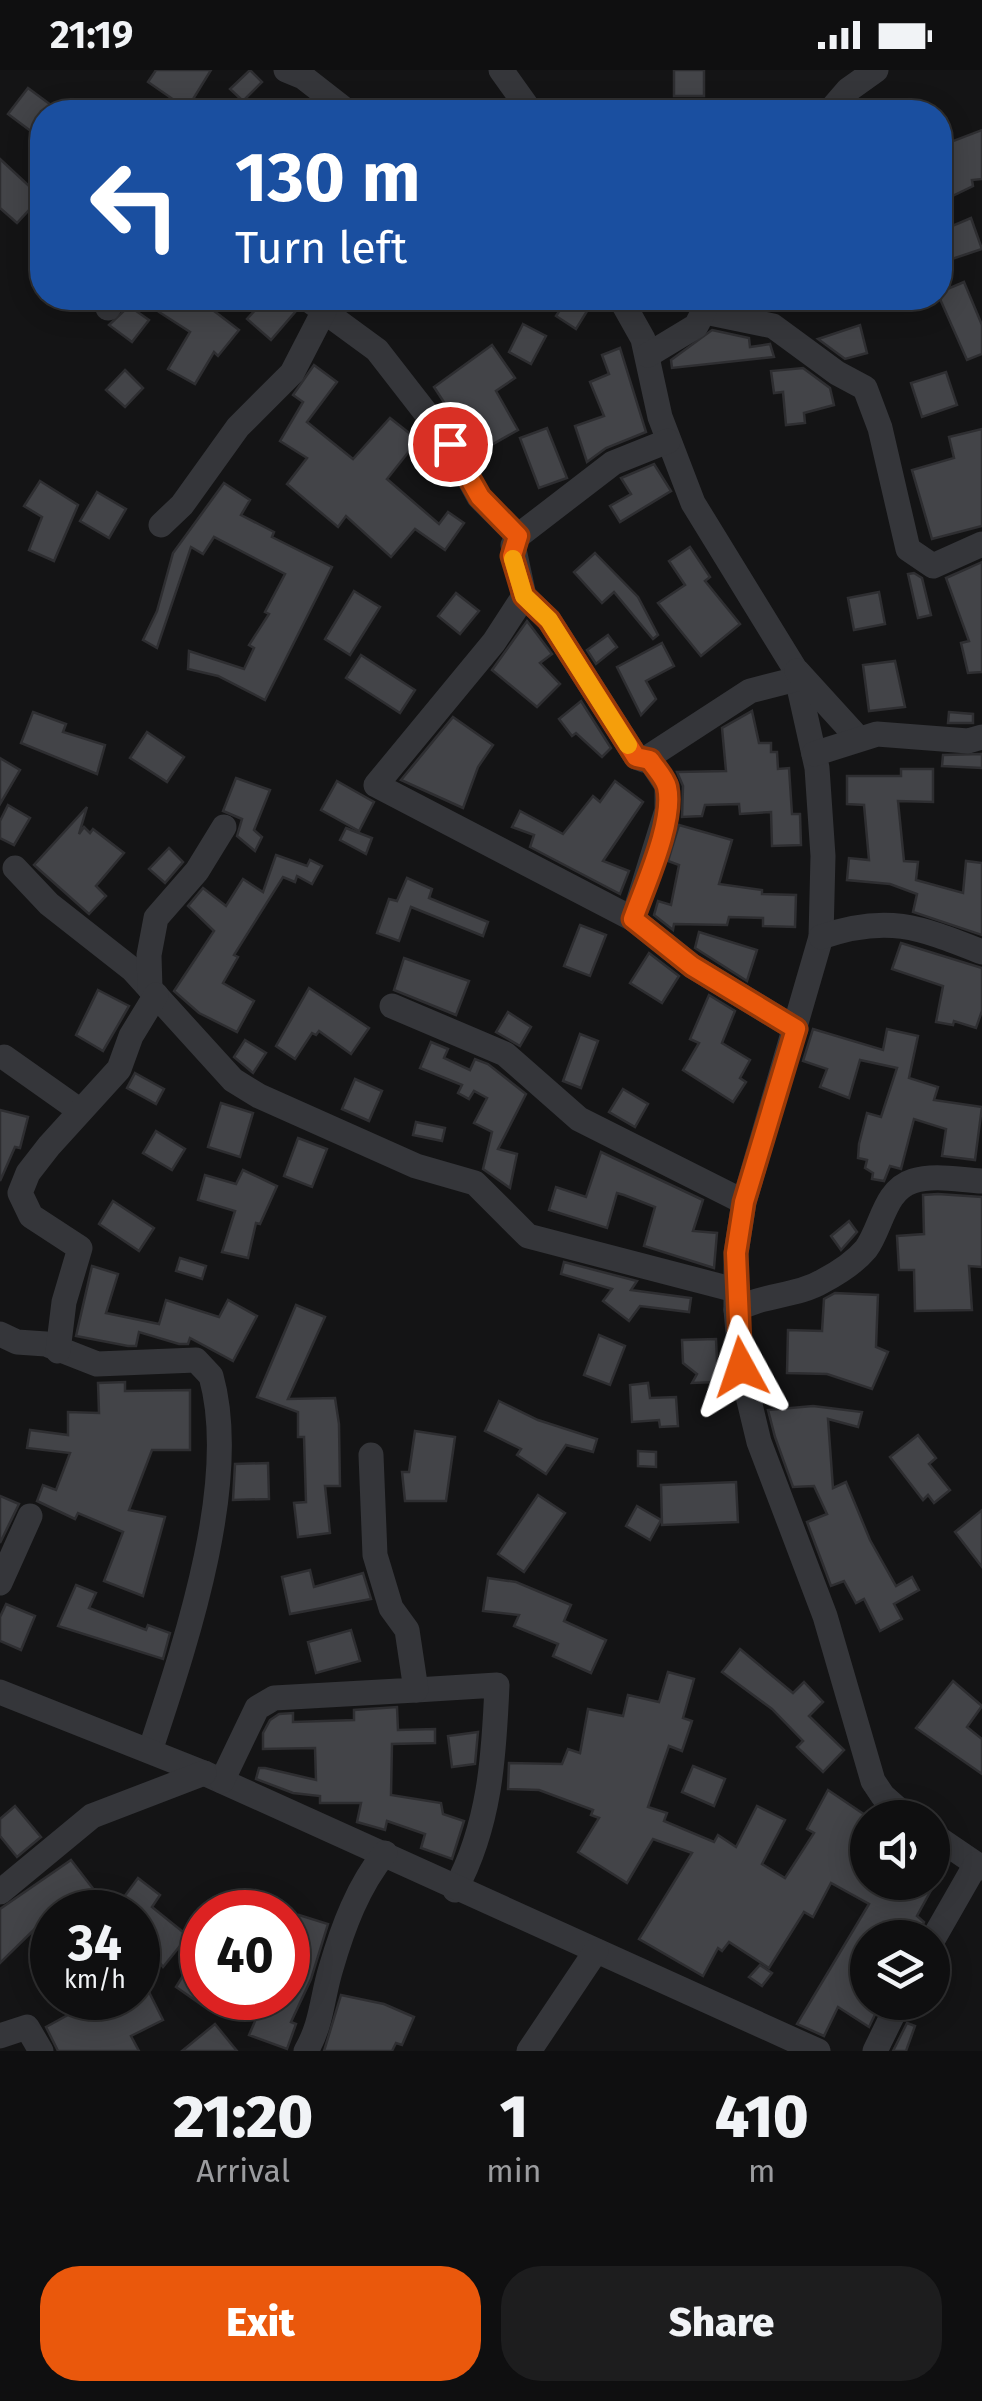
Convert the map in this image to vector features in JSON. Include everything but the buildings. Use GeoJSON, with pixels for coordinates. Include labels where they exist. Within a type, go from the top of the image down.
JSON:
{"type":"FeatureCollection","features":[{"type":"Feature","properties":{"kind":"street"},"geometry":{"type":"LineString","coordinates":[[286,70],[303,77],[333,100]]}},
{"type":"Feature","properties":{"kind":"street"},"geometry":{"type":"LineString","coordinates":[[502,70],[523,100]]}},
{"type":"Feature","properties":{"kind":"street"},"geometry":{"type":"LineString","coordinates":[[839,100],[876,70]]}},
{"type":"Feature","properties":{"kind":"street"},"geometry":{"type":"LineString","coordinates":[[161,525],[182,505],[238,427],[292,372],[313,310]]}},
{"type":"Feature","properties":{"kind":"street"},"geometry":{"type":"LineString","coordinates":[[323,310],[377,350],[450,444],[480,497],[518,536]]}},
{"type":"Feature","properties":{"kind":"street"},"geometry":{"type":"LineString","coordinates":[[626,310],[648,355],[668,441],[693,503],[796,674],[858,738]]}},
{"type":"Feature","properties":{"kind":"street"},"geometry":{"type":"LineString","coordinates":[[648,355],[696,326],[704,310]]}},
{"type":"Feature","properties":{"kind":"street"},"geometry":{"type":"LineString","coordinates":[[723,310],[773,326],[837,373],[865,388],[880,428],[908,550],[933,566],[982,544]]}},
{"type":"Feature","properties":{"kind":"street"},"geometry":{"type":"LineString","coordinates":[[633,919],[666,810],[667,786],[650,760],[636,757],[549,620],[524,596],[512,556],[518,536],[613,463],[668,441]]}},
{"type":"Feature","properties":{"kind":"street"},"geometry":{"type":"LineString","coordinates":[[524,596],[494,642],[376,786],[633,919],[692,966],[796,1029]]}},
{"type":"Feature","properties":{"kind":"street"},"geometry":{"type":"LineString","coordinates":[[796,674],[814,754],[823,856],[821,936],[744,1202],[736,1300],[741,1367],[758,1442],[826,1616],[873,1781],[888,1800]]}},
{"type":"Feature","properties":{"kind":"street"},"geometry":{"type":"LineString","coordinates":[[650,760],[750,691],[796,674]]}},
{"type":"Feature","properties":{"kind":"street"},"geometry":{"type":"LineString","coordinates":[[814,754],[858,738],[906,733],[968,741],[982,736]]}},
{"type":"Feature","properties":{"kind":"street"},"geometry":{"type":"LineString","coordinates":[[58,1352],[64,1302],[80,1248],[32,1216],[20,1193],[28,1173],[76,1121],[79,1110],[119,1070],[153,992],[149,955],[156,918],[197,871],[224,827]]}},
{"type":"Feature","properties":{"kind":"street"},"geometry":{"type":"LineString","coordinates":[[15,868],[49,904],[153,992],[233,1080],[416,1166],[475,1183],[528,1236],[736,1300],[752,1300],[807,1290],[846,1267],[873,1238],[891,1196],[911,1181],[929,1177],[982,1181]]}},
{"type":"Feature","properties":{"kind":"street"},"geometry":{"type":"LineString","coordinates":[[821,936],[859,924],[903,924],[982,952]]}},
{"type":"Feature","properties":{"kind":"street"},"geometry":{"type":"LineString","coordinates":[[392,1006],[505,1054],[579,1119],[744,1202]]}},
{"type":"Feature","properties":{"kind":"street"},"geometry":{"type":"LineString","coordinates":[[4,1056],[79,1110]]}},
{"type":"Feature","properties":{"kind":"street"},"geometry":{"type":"LineString","coordinates":[[0,1334],[17,1342],[46,1344],[58,1352],[97,1364],[196,1360],[206,1367],[216,1392],[216,1502],[191,1628],[150,1751]]}},
{"type":"Feature","properties":{"kind":"street"},"geometry":{"type":"LineString","coordinates":[[371,1455],[375,1555],[391,1608],[407,1630],[416,1690]]}},
{"type":"Feature","properties":{"kind":"street"},"geometry":{"type":"LineString","coordinates":[[0,1584],[30,1516]]}},
{"type":"Feature","properties":{"kind":"street"},"geometry":{"type":"LineString","coordinates":[[0,1892],[92,1816],[213,1777],[257,1708],[274,1698],[496,1685],[488,1798],[482,1828],[455,1890]]}},
{"type":"Feature","properties":{"kind":"street"},"geometry":{"type":"LineString","coordinates":[[0,1692],[213,1777],[385,1853],[455,1890],[818,2051]]}},
{"type":"Feature","properties":{"kind":"street"},"geometry":{"type":"LineString","coordinates":[[945,1920],[979,1866],[950,1846]]}},
{"type":"Feature","properties":{"kind":"street"},"geometry":{"type":"LineString","coordinates":[[306,2051],[314,2037],[330,1970],[356,1899],[385,1853]]}},
{"type":"Feature","properties":{"kind":"street"},"geometry":{"type":"LineString","coordinates":[[529,2051],[596,1951]]}},
{"type":"Feature","properties":{"kind":"street"},"geometry":{"type":"LineString","coordinates":[[875,2051],[890,2020]]}},
{"type":"Feature","properties":{"kind":"street"},"geometry":{"type":"LineString","coordinates":[[0,2036],[27,2027],[40,2051]]}},
{"type":"Feature","properties":{"kind":"slow traffic"},"geometry":{"type":"LineString","coordinates":[[513,559],[524,596],[549,620],[628,745]]}},
{"type":"Feature","properties":{"kind":"route"},"geometry":{"type":"LineString","coordinates":[[450,444],[480,497],[518,536],[512,556],[524,596],[549,620],[636,757],[650,760],[667,786],[656,854],[633,919],[692,966],[796,1029],[744,1202],[736,1253],[741,1367]]}}]}
